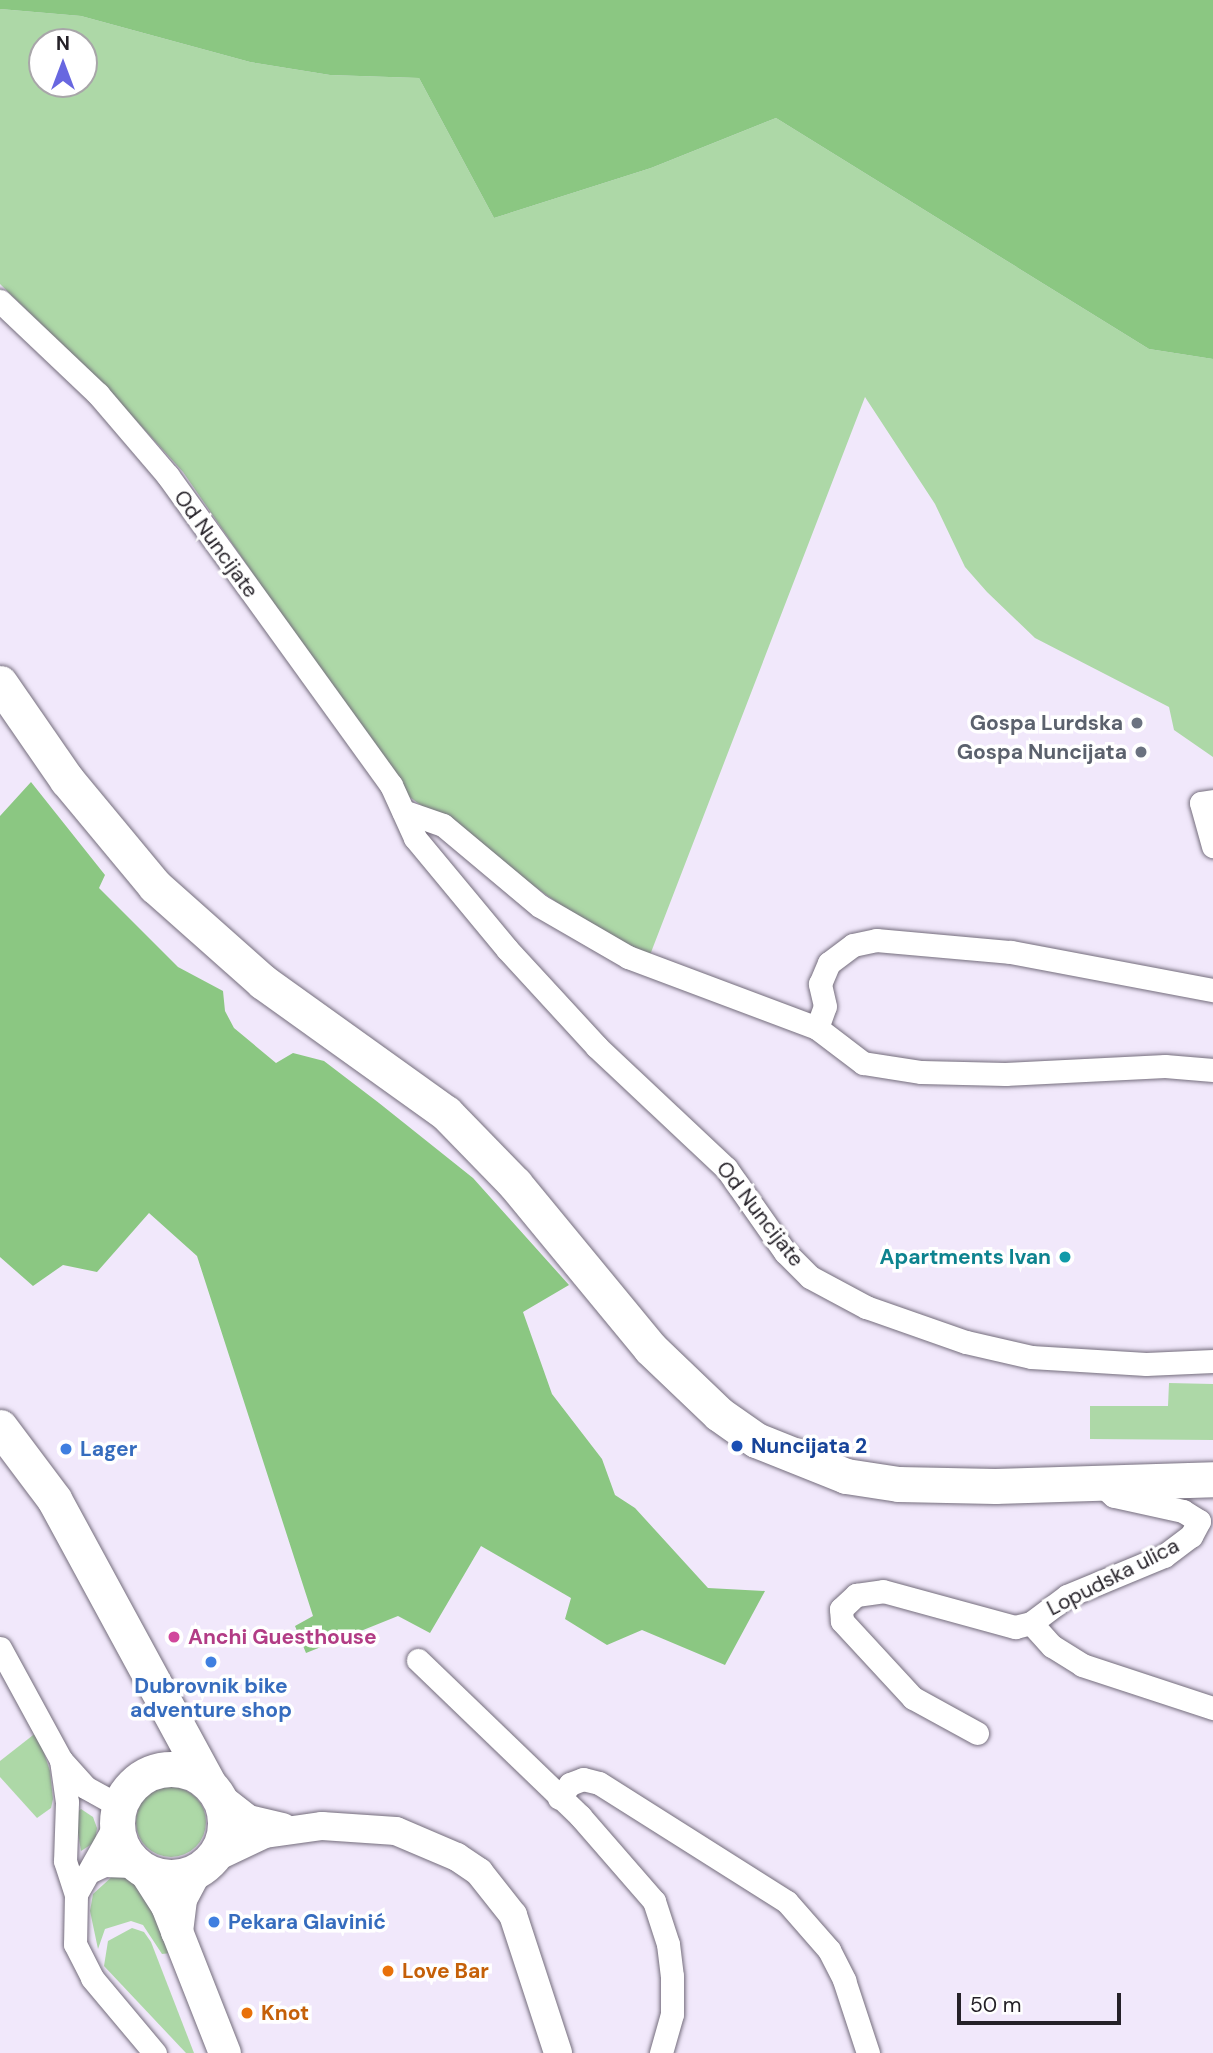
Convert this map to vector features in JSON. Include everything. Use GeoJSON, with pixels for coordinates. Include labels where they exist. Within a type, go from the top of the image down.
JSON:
{"type":"FeatureCollection","features":[{"type":"Feature","properties":{"kind":"main road"},"geometry":{"type":"LineString","coordinates":[[0,683],[88,809],[155,886],[235,960],[404,1082],[476,1141],[650,1348],[719,1414],[756,1440],[794,1459],[846,1476],[948,1487],[1213,1479]]}},
{"type":"Feature","properties":{"kind":"main road"},"geometry":{"type":"LineString","coordinates":[[0,1427],[54,1499],[214,1789],[226,1828],[181,1899],[177,1932]]}},
{"type":"Feature","properties":{"kind":"main road"},"geometry":{"type":"LineString","coordinates":[[148,1774],[159,1746],[155,1681]]}},
{"type":"Feature","properties":{"kind":"main road"},"geometry":{"type":"LineString","coordinates":[[214,1789],[180,1769],[148,1774],[136,1782],[118,1814],[122,1847],[141,1868],[177,1932],[225,2053]]}},
{"type":"Feature","properties":{"kind":"main road"},"geometry":{"type":"LineString","coordinates":[[141,1868],[160,1877],[204,1865]]}},
{"type":"Feature","properties":{"kind":"street","name":"Od Nuncijate"},"geometry":{"type":"LineString","coordinates":[[0,301],[99,394],[167,476],[371,756],[403,811],[415,838],[552,1002],[726,1168],[785,1252],[810,1277],[866,1307],[966,1342],[1031,1357],[1146,1364],[1213,1361]]}},
{"type":"Feature","properties":{"kind":"street"},"geometry":{"type":"LineString","coordinates":[[1213,801],[1201,803],[1213,846]]}},
{"type":"Feature","properties":{"kind":"street"},"geometry":{"type":"LineString","coordinates":[[403,811],[443,825],[540,906],[628,957],[817,1028],[863,1063],[921,1072],[1049,1074],[1165,1066],[1213,1070]]}},
{"type":"Feature","properties":{"kind":"street"},"geometry":{"type":"LineString","coordinates":[[817,1028],[824,1006],[820,984],[829,963],[853,945],[876,940],[1011,952],[1213,990]]}},
{"type":"Feature","properties":{"kind":"street","name":"Lopudska ulica"},"geometry":{"type":"LineString","coordinates":[[976,1733],[913,1698],[842,1621],[841,1609],[856,1595],[883,1591],[994,1624],[1016,1627],[1031,1623],[1067,1596],[1164,1556],[1196,1529],[1195,1516],[1114,1496],[1096,1481]]}},
{"type":"Feature","properties":{"kind":"street","name":"Lopudska ulica"},"geometry":{"type":"LineString","coordinates":[[1031,1623],[1052,1646],[1082,1665],[1213,1708]]}},
{"type":"Feature","properties":{"kind":"street"},"geometry":{"type":"LineString","coordinates":[[0,1648],[61,1760],[85,1787],[118,1814],[76,1894]]}},
{"type":"Feature","properties":{"kind":"street"},"geometry":{"type":"LineString","coordinates":[[418,1660],[612,1849],[654,1901],[668,1944],[673,1976],[672,2014],[661,2053]]}},
{"type":"Feature","properties":{"kind":"street"},"geometry":{"type":"LineString","coordinates":[[61,1760],[66,1802],[65,1861],[76,1894],[73,1926],[82,1961],[155,2053]]}},
{"type":"Feature","properties":{"kind":"street"},"geometry":{"type":"LineString","coordinates":[[559,1798],[570,1784],[583,1779],[599,1783],[788,1902],[829,1950],[844,1980],[867,2053]]}},
{"type":"Feature","properties":{"kind":"street"},"geometry":{"type":"LineString","coordinates":[[214,1789],[248,1819],[290,1828],[396,1831],[425,1840],[479,1872],[513,1915],[558,2053]]}},
{"type":"Feature","properties":{"kind":"street"},"geometry":{"type":"LineString","coordinates":[[204,1865],[290,1828]]}},
{"type":"Feature","properties":{"kind":"street"},"geometry":{"type":"LineString","coordinates":[[89,1872],[104,1865],[141,1868]]}},
{"type":"Feature","properties":{"kind":"green space"},"geometry":{"type":"Polygon","coordinates":[[[0,0],[1213,0],[1213,359],[1149,349],[776,118],[651,168],[494,218],[419,78],[330,75],[250,62],[81,16],[0,9],[0,0]]]}},
{"type":"Feature","properties":{"kind":"green space"},"geometry":{"type":"Polygon","coordinates":[[[0,9],[81,16],[250,62],[330,75],[419,78],[494,218],[651,168],[776,118],[1149,349],[1213,359],[1213,757],[1174,730],[1169,707],[1035,638],[987,592],[965,567],[935,504],[865,397],[650,955],[587,924],[404,793],[183,472],[103,384],[0,284],[0,9]]]}},
{"type":"Feature","properties":{"kind":"green space"},"geometry":{"type":"Polygon","coordinates":[[[31,782],[105,875],[99,888],[178,967],[223,991],[225,1011],[234,1028],[276,1063],[293,1053],[324,1061],[379,1103],[473,1178],[569,1285],[523,1312],[552,1394],[602,1459],[615,1495],[635,1508],[708,1588],[765,1591],[725,1665],[642,1630],[607,1645],[565,1619],[571,1598],[481,1546],[430,1633],[398,1616],[306,1653],[295,1626],[313,1616],[197,1256],[149,1213],[97,1272],[63,1265],[33,1286],[0,1257],[0,816],[31,782]]]}},
{"type":"Feature","properties":{"kind":"green space"},"geometry":{"type":"Polygon","coordinates":[[[1169,1383],[1213,1384],[1213,1440],[1090,1439],[1090,1406],[1168,1406],[1169,1383]]]}},
{"type":"Feature","properties":{"kind":"green space"},"geometry":{"type":"Polygon","coordinates":[[[37,1732],[50,1771],[53,1799],[51,1808],[37,1818],[0,1777],[0,1761],[37,1732]]]}},
{"type":"Feature","properties":{"kind":"green space"},"geometry":{"type":"Polygon","coordinates":[[[171,1787],[190,1793],[200,1803],[206,1822],[200,1841],[190,1851],[171,1857],[152,1851],[142,1841],[136,1822],[142,1803],[152,1793],[171,1787]]]}},
{"type":"Feature","properties":{"kind":"green space"},"geometry":{"type":"Polygon","coordinates":[[[81,1809],[93,1817],[97,1828],[95,1842],[81,1851],[75,1814],[81,1809]]]}},
{"type":"Feature","properties":{"kind":"green space"},"geometry":{"type":"Polygon","coordinates":[[[115,1874],[141,1878],[171,1953],[162,1954],[143,1925],[131,1921],[105,1929],[98,1949],[90,1911],[93,1894],[115,1874]]]}},
{"type":"Feature","properties":{"kind":"green space"},"geometry":{"type":"Polygon","coordinates":[[[132,1928],[144,1932],[151,1942],[194,2053],[186,2053],[104,1966],[108,1941],[132,1928]]]}},
{"type":"Feature","properties":{"kind":"place","name":"Gospa Lurdska"},"geometry":{"type":"Point","coordinates":[1137,723]}},
{"type":"Feature","properties":{"kind":"place","name":"Gospa Nuncijata"},"geometry":{"type":"Point","coordinates":[1141,752]}},
{"type":"Feature","properties":{"kind":"place","name":"Apartments Ivan"},"geometry":{"type":"Point","coordinates":[1065,1257]}},
{"type":"Feature","properties":{"kind":"place","name":"Nuncijata 2"},"geometry":{"type":"Point","coordinates":[737,1446]}},
{"type":"Feature","properties":{"kind":"place","name":"Lager"},"geometry":{"type":"Point","coordinates":[66,1449]}},
{"type":"Feature","properties":{"kind":"place","name":"Anchi Guesthouse"},"geometry":{"type":"Point","coordinates":[174,1637]}},
{"type":"Feature","properties":{"kind":"place","name":"Dubrovnik bike adventure shop"},"geometry":{"type":"Point","coordinates":[211,1662]}},
{"type":"Feature","properties":{"kind":"place","name":"Pekara Glavinić"},"geometry":{"type":"Point","coordinates":[214,1922]}},
{"type":"Feature","properties":{"kind":"place","name":"Love Bar"},"geometry":{"type":"Point","coordinates":[388,1971]}},
{"type":"Feature","properties":{"kind":"place","name":"Knot"},"geometry":{"type":"Point","coordinates":[247,2013]}}]}
